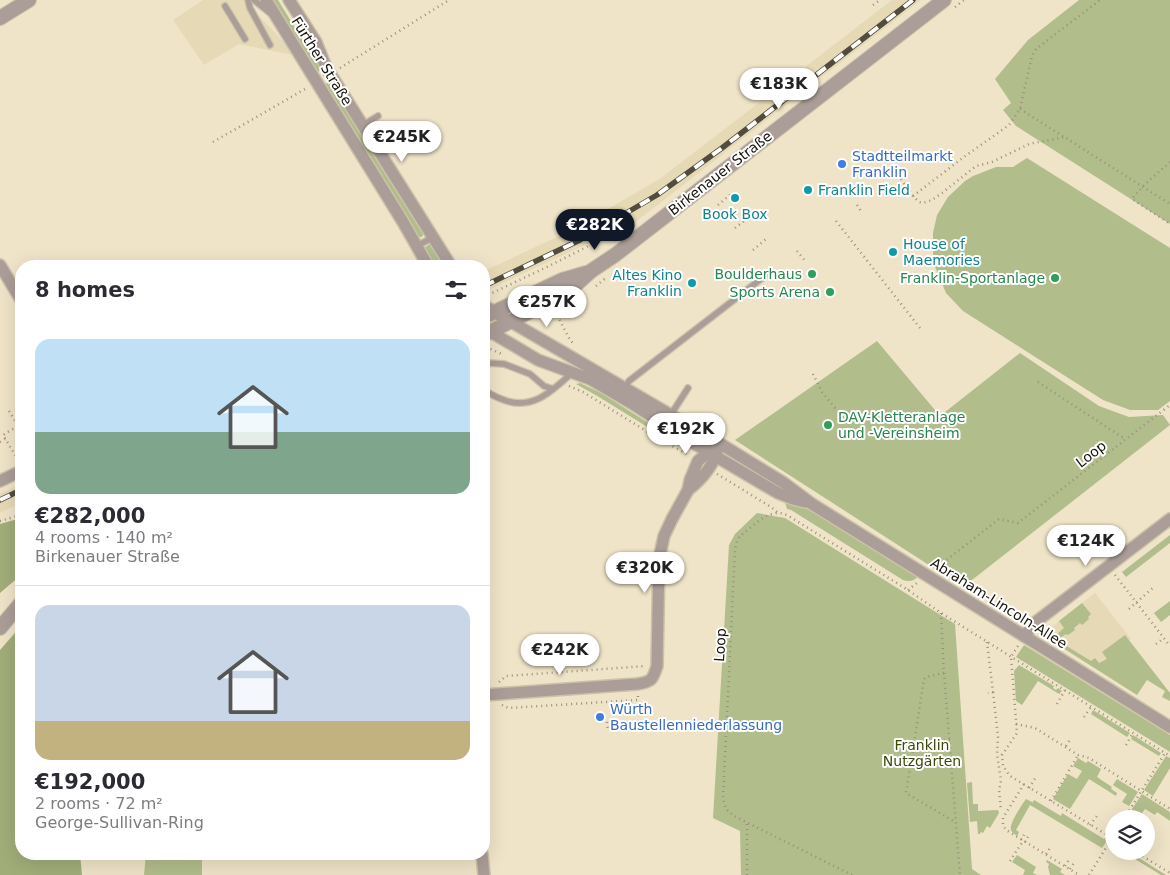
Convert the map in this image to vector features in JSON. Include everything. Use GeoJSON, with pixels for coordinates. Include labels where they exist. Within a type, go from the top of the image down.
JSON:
{"type":"FeatureCollection","features":[{"type":"Feature","properties":{"kind":"street"},"geometry":{"type":"LineString","coordinates":[[0,18],[29,0]]}},
{"type":"Feature","properties":{"kind":"street","name":"Fürther Straße"},"geometry":{"type":"LineString","coordinates":[[266,0],[425,260]]}},
{"type":"Feature","properties":{"kind":"street","name":"Fürther Straße"},"geometry":{"type":"LineString","coordinates":[[289,0],[316,42],[330,74],[447,260]]}},
{"type":"Feature","properties":{"kind":"street","name":"Birkenauer Straße"},"geometry":{"type":"LineString","coordinates":[[490,329],[511,321],[543,302],[570,290],[944,0]]}},
{"type":"Feature","properties":{"kind":"street"},"geometry":{"type":"LineString","coordinates":[[0,265],[15,290]]}},
{"type":"Feature","properties":{"kind":"street","name":"Birkenauer Straße"},"geometry":{"type":"LineString","coordinates":[[490,310],[562,280],[591,272]]}},
{"type":"Feature","properties":{"kind":"street","name":"Abraham-Lincoln-Allee"},"geometry":{"type":"LineString","coordinates":[[490,312],[511,321],[575,355],[625,388],[712,453],[778,493],[812,504]]}},
{"type":"Feature","properties":{"kind":"street","name":"Abraham-Lincoln-Allee"},"geometry":{"type":"LineString","coordinates":[[490,333],[538,360],[573,372],[668,420],[719,443],[926,576],[1170,727]]}},
{"type":"Feature","properties":{"kind":"street"},"geometry":{"type":"LineString","coordinates":[[688,490],[709,467],[712,453],[719,443]]}},
{"type":"Feature","properties":{"kind":"street"},"geometry":{"type":"LineString","coordinates":[[490,694],[648,683],[653,678],[657,666],[659,559],[664,536],[688,490],[698,461],[712,453]]}},
{"type":"Feature","properties":{"kind":"street"},"geometry":{"type":"LineString","coordinates":[[0,481],[15,474]]}},
{"type":"Feature","properties":{"kind":"street"},"geometry":{"type":"LineString","coordinates":[[1024,636],[1037,621],[1170,519]]}},
{"type":"Feature","properties":{"kind":"street"},"geometry":{"type":"LineString","coordinates":[[0,628],[15,611]]}},
{"type":"Feature","properties":{"kind":"street"},"geometry":{"type":"LineString","coordinates":[[483,860],[484,875]]}},
{"type":"Feature","properties":{"kind":"lane"},"geometry":{"type":"LineString","coordinates":[[248,0],[250,8],[270,44]]}},
{"type":"Feature","properties":{"kind":"lane"},"geometry":{"type":"LineString","coordinates":[[254,0],[280,22]]}},
{"type":"Feature","properties":{"kind":"lane"},"geometry":{"type":"LineString","coordinates":[[225,6],[245,39]]}},
{"type":"Feature","properties":{"kind":"lane"},"geometry":{"type":"LineString","coordinates":[[363,125],[378,116]]}},
{"type":"Feature","properties":{"kind":"lane"},"geometry":{"type":"LineString","coordinates":[[417,246],[432,236]]}},
{"type":"Feature","properties":{"kind":"lane"},"geometry":{"type":"LineString","coordinates":[[625,388],[629,381],[770,272]]}},
{"type":"Feature","properties":{"kind":"lane"},"geometry":{"type":"LineString","coordinates":[[490,395],[515,403],[544,397],[573,372],[575,355]]}},
{"type":"Feature","properties":{"kind":"lane"},"geometry":{"type":"LineString","coordinates":[[490,363],[504,364],[530,374],[544,386],[553,389]]}},
{"type":"Feature","properties":{"kind":"lane"},"geometry":{"type":"LineString","coordinates":[[668,420],[688,388]]}},
{"type":"Feature","properties":{"kind":"path"},"geometry":{"type":"LineString","coordinates":[[342,67],[449,0]]}},
{"type":"Feature","properties":{"kind":"path"},"geometry":{"type":"LineString","coordinates":[[873,5],[880,0]]}},
{"type":"Feature","properties":{"kind":"path"},"geometry":{"type":"LineString","coordinates":[[913,196],[1009,125],[1020,109],[1032,56],[1036,49],[1100,0]]}},
{"type":"Feature","properties":{"kind":"path"},"geometry":{"type":"LineString","coordinates":[[213,142],[317,82]]}},
{"type":"Feature","properties":{"kind":"path"},"geometry":{"type":"LineString","coordinates":[[1020,109],[1170,204]]}},
{"type":"Feature","properties":{"kind":"path"},"geometry":{"type":"LineString","coordinates":[[898,176],[913,196],[923,203],[932,200],[976,166],[992,162],[1030,144],[1065,138]]}},
{"type":"Feature","properties":{"kind":"path"},"geometry":{"type":"LineString","coordinates":[[1170,162],[1143,186],[1132,199],[1170,224]]}},
{"type":"Feature","properties":{"kind":"path"},"geometry":{"type":"LineString","coordinates":[[718,205],[732,193]]}},
{"type":"Feature","properties":{"kind":"path"},"geometry":{"type":"LineString","coordinates":[[857,205],[861,211]]}},
{"type":"Feature","properties":{"kind":"path"},"geometry":{"type":"LineString","coordinates":[[735,228],[748,218]]}},
{"type":"Feature","properties":{"kind":"path"},"geometry":{"type":"LineString","coordinates":[[836,221],[920,328]]}},
{"type":"Feature","properties":{"kind":"path"},"geometry":{"type":"LineString","coordinates":[[490,294],[604,238],[631,242]]}},
{"type":"Feature","properties":{"kind":"path"},"geometry":{"type":"LineString","coordinates":[[753,250],[766,239]]}},
{"type":"Feature","properties":{"kind":"path"},"geometry":{"type":"LineString","coordinates":[[797,251],[806,262]]}},
{"type":"Feature","properties":{"kind":"path"},"geometry":{"type":"LineString","coordinates":[[555,311],[570,340],[575,355]]}},
{"type":"Feature","properties":{"kind":"path"},"geometry":{"type":"LineString","coordinates":[[813,374],[822,392],[844,420]]}},
{"type":"Feature","properties":{"kind":"path"},"geometry":{"type":"LineString","coordinates":[[1038,382],[1125,440]]}},
{"type":"Feature","properties":{"kind":"path"},"geometry":{"type":"LineString","coordinates":[[583,392],[698,461]]}},
{"type":"Feature","properties":{"kind":"path","name":"Loop"},"geometry":{"type":"LineString","coordinates":[[926,576],[999,519],[1018,523],[1170,405]]}},
{"type":"Feature","properties":{"kind":"path"},"geometry":{"type":"LineString","coordinates":[[9,411],[15,419]]}},
{"type":"Feature","properties":{"kind":"path"},"geometry":{"type":"LineString","coordinates":[[15,428],[3,436],[15,455]]}},
{"type":"Feature","properties":{"kind":"path"},"geometry":{"type":"LineString","coordinates":[[0,442],[5,439]]}},
{"type":"Feature","properties":{"kind":"path"},"geometry":{"type":"LineString","coordinates":[[709,467],[719,476],[777,512],[787,515],[908,590],[941,613],[1170,756]]}},
{"type":"Feature","properties":{"kind":"path","name":"Loop"},"geometry":{"type":"LineString","coordinates":[[777,512],[767,516],[740,536],[735,548],[723,798],[726,809],[734,816],[852,875]]}},
{"type":"Feature","properties":{"kind":"path"},"geometry":{"type":"LineString","coordinates":[[0,521],[15,517]]}},
{"type":"Feature","properties":{"kind":"path"},"geometry":{"type":"LineString","coordinates":[[1108,566],[1170,646]]}},
{"type":"Feature","properties":{"kind":"path"},"geometry":{"type":"LineString","coordinates":[[1129,609],[1154,586]]}},
{"type":"Feature","properties":{"kind":"path"},"geometry":{"type":"LineString","coordinates":[[941,613],[960,875]]}},
{"type":"Feature","properties":{"kind":"path"},"geometry":{"type":"LineString","coordinates":[[1024,636],[1012,657],[1017,733],[1002,755],[1003,766],[1010,776],[1105,833]]}},
{"type":"Feature","properties":{"kind":"path"},"geometry":{"type":"LineString","coordinates":[[1156,644],[1164,638]]}},
{"type":"Feature","properties":{"kind":"path"},"geometry":{"type":"LineString","coordinates":[[987,642],[998,737],[997,754],[1001,781],[999,790],[1001,811]]}},
{"type":"Feature","properties":{"kind":"path"},"geometry":{"type":"LineString","coordinates":[[490,689],[506,676],[657,666]]}},
{"type":"Feature","properties":{"kind":"path"},"geometry":{"type":"LineString","coordinates":[[944,673],[924,679],[906,793],[955,822]]}},
{"type":"Feature","properties":{"kind":"path"},"geometry":{"type":"LineString","coordinates":[[1057,704],[1065,690]]}},
{"type":"Feature","properties":{"kind":"path"},"geometry":{"type":"LineString","coordinates":[[988,693],[992,692]]}},
{"type":"Feature","properties":{"kind":"path"},"geometry":{"type":"LineString","coordinates":[[490,698],[508,708],[638,700]]}},
{"type":"Feature","properties":{"kind":"path"},"geometry":{"type":"LineString","coordinates":[[1084,718],[1091,707]]}},
{"type":"Feature","properties":{"kind":"path"},"geometry":{"type":"LineString","coordinates":[[607,722],[608,731]]}},
{"type":"Feature","properties":{"kind":"path"},"geometry":{"type":"LineString","coordinates":[[1016,724],[1035,728],[1078,755],[1089,758],[1170,809]]}},
{"type":"Feature","properties":{"kind":"path"},"geometry":{"type":"LineString","coordinates":[[1126,745],[1133,733]]}},
{"type":"Feature","properties":{"kind":"path"},"geometry":{"type":"LineString","coordinates":[[1066,746],[1071,738]]}},
{"type":"Feature","properties":{"kind":"path"},"geometry":{"type":"LineString","coordinates":[[914,744],[950,740]]}},
{"type":"Feature","properties":{"kind":"path"},"geometry":{"type":"LineString","coordinates":[[1129,810],[1165,753]]}},
{"type":"Feature","properties":{"kind":"path"},"geometry":{"type":"LineString","coordinates":[[1050,801],[1078,755]]}},
{"type":"Feature","properties":{"kind":"path"},"geometry":{"type":"LineString","coordinates":[[1030,788],[1036,777]]}},
{"type":"Feature","properties":{"kind":"path"},"geometry":{"type":"LineString","coordinates":[[1024,784],[1003,818],[1002,825],[1006,830],[1079,875]]}},
{"type":"Feature","properties":{"kind":"path"},"geometry":{"type":"LineString","coordinates":[[1090,825],[1096,816]]}},
{"type":"Feature","properties":{"kind":"path"},"geometry":{"type":"LineString","coordinates":[[747,823],[747,875]]}},
{"type":"Feature","properties":{"kind":"path"},"geometry":{"type":"LineString","coordinates":[[1023,841],[1026,833]]}},
{"type":"Feature","properties":{"kind":"path"},"geometry":{"type":"LineString","coordinates":[[1010,861],[1029,835]]}},
{"type":"Feature","properties":{"kind":"path"},"geometry":{"type":"LineString","coordinates":[[1046,854],[1050,848]]}},
{"type":"Feature","properties":{"kind":"path"},"geometry":{"type":"LineString","coordinates":[[1089,875],[1105,850]]}},
{"type":"Feature","properties":{"kind":"path"},"geometry":{"type":"LineString","coordinates":[[1064,866],[1068,860]]}},
{"type":"Feature","properties":{"kind":"path"},"geometry":{"type":"LineString","coordinates":[[1149,860],[1170,873]]}},
{"type":"Feature","properties":{"kind":"path"},"geometry":{"type":"LineString","coordinates":[[1070,870],[1074,863]]}},
{"type":"Feature","properties":{"kind":"shaded area"},"geometry":{"type":"Polygon","coordinates":[[[203,0],[244,0],[297,56],[239,44],[204,65],[173,20],[203,0]]]}},
{"type":"Feature","properties":{"kind":"shaded area"},"geometry":{"type":"Polygon","coordinates":[[[892,0],[921,0],[638,220],[490,289],[490,268],[572,230],[661,178],[892,0]]]}},
{"type":"Feature","properties":{"kind":"shaded area"},"geometry":{"type":"Polygon","coordinates":[[[15,487],[15,506],[0,513],[0,494],[15,487]]]}},
{"type":"Feature","properties":{"kind":"shaded area"},"geometry":{"type":"Polygon","coordinates":[[[1095,593],[1131,639],[1127,641],[1137,695],[1052,641],[1048,635],[1048,631],[1052,627],[1095,593]]]}},
{"type":"Feature","properties":{"kind":"green space"},"geometry":{"type":"Polygon","coordinates":[[[271,0],[278,0],[321,70],[316,73],[271,0]]]}},
{"type":"Feature","properties":{"kind":"green space"},"geometry":{"type":"Polygon","coordinates":[[[1079,0],[1170,0],[1170,224],[1016,126],[1003,110],[1011,103],[995,79],[1028,40],[1079,0]]]}},
{"type":"Feature","properties":{"kind":"green space"},"geometry":{"type":"Polygon","coordinates":[[[331,81],[424,232],[422,237],[418,237],[323,85],[331,81]]]}},
{"type":"Feature","properties":{"kind":"green space","name":"Franklin-Sportanlage"},"geometry":{"type":"Polygon","coordinates":[[[1027,158],[1170,248],[1170,401],[1158,410],[1130,410],[1103,400],[963,311],[946,293],[933,262],[933,233],[937,215],[948,197],[965,181],[996,167],[1013,167],[1027,158]]]}},
{"type":"Feature","properties":{"kind":"green space"},"geometry":{"type":"Polygon","coordinates":[[[431,243],[441,260],[431,260],[424,248],[431,243]]]}},
{"type":"Feature","properties":{"kind":"green space"},"geometry":{"type":"Polygon","coordinates":[[[877,341],[940,416],[1020,353],[1099,406],[1129,417],[1163,415],[1170,425],[963,587],[735,440],[877,341]]]}},
{"type":"Feature","properties":{"kind":"green space"},"geometry":{"type":"Polygon","coordinates":[[[580,383],[601,393],[680,443],[678,446],[576,384],[580,383]]]}},
{"type":"Feature","properties":{"kind":"green space"},"geometry":{"type":"Polygon","coordinates":[[[785,502],[810,510],[918,577],[911,581],[903,580],[787,509],[785,502]]]}},
{"type":"Feature","properties":{"kind":"green space","name":"Franklin Nutzgärten"},"geometry":{"type":"Polygon","coordinates":[[[757,513],[785,518],[955,624],[972,869],[981,875],[741,875],[740,831],[713,818],[729,545],[735,534],[757,513]]]}},
{"type":"Feature","properties":{"kind":"green space"},"geometry":{"type":"Polygon","coordinates":[[[15,520],[15,580],[0,593],[0,524],[15,520]]]}},
{"type":"Feature","properties":{"kind":"green space"},"geometry":{"type":"Polygon","coordinates":[[[1170,535],[1170,543],[1126,577],[1122,572],[1170,535]]]}},
{"type":"Feature","properties":{"kind":"green space"},"geometry":{"type":"Polygon","coordinates":[[[1170,601],[1170,615],[1161,622],[1154,613],[1170,601]]]}},
{"type":"Feature","properties":{"kind":"green space"},"geometry":{"type":"Polygon","coordinates":[[[1082,603],[1091,614],[1088,617],[1089,619],[1082,625],[1080,623],[1068,635],[1066,634],[1060,638],[1060,642],[1091,661],[1095,658],[1099,663],[1107,659],[1102,652],[1125,635],[1170,693],[1170,701],[1162,697],[1165,691],[1147,680],[1137,695],[1052,641],[1048,631],[1054,637],[1064,628],[1059,621],[1082,603]]]}},
{"type":"Feature","properties":{"kind":"green space"},"geometry":{"type":"Polygon","coordinates":[[[15,633],[15,860],[81,860],[82,875],[0,875],[0,650],[15,633]]]}},
{"type":"Feature","properties":{"kind":"green space"},"geometry":{"type":"Polygon","coordinates":[[[1024,645],[1170,735],[1170,752],[1016,657],[1024,645]]]}},
{"type":"Feature","properties":{"kind":"green space"},"geometry":{"type":"Polygon","coordinates":[[[1019,665],[1054,686],[1053,688],[1056,690],[1058,688],[1062,691],[1059,694],[1038,681],[1022,705],[1016,701],[1014,671],[1019,665]]]}},
{"type":"Feature","properties":{"kind":"green space"},"geometry":{"type":"Polygon","coordinates":[[[1093,710],[1130,733],[1127,737],[1091,714],[1093,710]]]}},
{"type":"Feature","properties":{"kind":"green space"},"geometry":{"type":"Polygon","coordinates":[[[1133,735],[1161,753],[1159,756],[1131,739],[1133,735]]]}},
{"type":"Feature","properties":{"kind":"green space"},"geometry":{"type":"Polygon","coordinates":[[[1166,756],[1170,758],[1170,768],[1153,796],[1144,790],[1166,756]]]}},
{"type":"Feature","properties":{"kind":"green space"},"geometry":{"type":"Polygon","coordinates":[[[1078,758],[1086,763],[1088,761],[1101,769],[1097,777],[1112,787],[1111,789],[1117,793],[1116,796],[1089,779],[1070,809],[1053,799],[1068,774],[1077,779],[1082,771],[1073,766],[1078,758]]]}},
{"type":"Feature","properties":{"kind":"green space"},"geometry":{"type":"Polygon","coordinates":[[[1117,779],[1138,792],[1129,806],[1122,802],[1127,794],[1113,785],[1117,779]]]}},
{"type":"Feature","properties":{"kind":"green space"},"geometry":{"type":"Polygon","coordinates":[[[972,782],[973,804],[978,804],[978,811],[998,810],[999,813],[990,828],[987,826],[983,833],[981,832],[980,834],[978,834],[977,821],[970,822],[967,783],[972,782]]]}},
{"type":"Feature","properties":{"kind":"green space"},"geometry":{"type":"Polygon","coordinates":[[[1142,794],[1170,812],[1170,821],[1157,812],[1155,815],[1155,810],[1132,809],[1142,794]]]}},
{"type":"Feature","properties":{"kind":"green space"},"geometry":{"type":"Polygon","coordinates":[[[1026,799],[1032,803],[1034,800],[1061,816],[1062,813],[1105,838],[1105,844],[1102,848],[1030,805],[1016,830],[1019,832],[1017,836],[1011,831],[1016,814],[1026,799]]]}},
{"type":"Feature","properties":{"kind":"green space"},"geometry":{"type":"Polygon","coordinates":[[[1017,855],[1036,867],[1033,873],[1037,875],[1023,875],[1025,870],[1012,862],[1017,855]]]}},
{"type":"Feature","properties":{"kind":"green space"},"geometry":{"type":"Polygon","coordinates":[[[145,860],[202,860],[202,875],[144,875],[145,860]]]}},
{"type":"Feature","properties":{"kind":"green space"},"geometry":{"type":"Polygon","coordinates":[[[1047,860],[1062,869],[1060,872],[1065,875],[1050,875],[1047,860]]]}},
{"type":"Feature","properties":{"kind":"green space"},"geometry":{"type":"Polygon","coordinates":[[[1137,860],[1142,860],[1166,875],[1161,875],[1137,860]]]}},
{"type":"Feature","properties":{"kind":"railway"},"geometry":{"type":"LineString","coordinates":[[490,283],[580,240],[657,195],[722,148],[913,0]]}},
{"type":"Feature","properties":{"kind":"railway"},"geometry":{"type":"LineString","coordinates":[[0,500],[15,493]]}},
{"type":"Feature","properties":{"kind":"place","name":"Stadtteilmarkt Franklin"},"geometry":{"type":"Point","coordinates":[842,164]}},
{"type":"Feature","properties":{"kind":"place","name":"Franklin Field"},"geometry":{"type":"Point","coordinates":[808,190]}},
{"type":"Feature","properties":{"kind":"place","name":"Book Box"},"geometry":{"type":"Point","coordinates":[735,198]}},
{"type":"Feature","properties":{"kind":"place","name":"House of Maemories"},"geometry":{"type":"Point","coordinates":[893,252]}},
{"type":"Feature","properties":{"kind":"place","name":"Boulderhaus"},"geometry":{"type":"Point","coordinates":[812,274]}},
{"type":"Feature","properties":{"kind":"place","name":"Franklin-Sportanlage"},"geometry":{"type":"Point","coordinates":[1055,278]}},
{"type":"Feature","properties":{"kind":"place","name":"Altes Kino Franklin"},"geometry":{"type":"Point","coordinates":[692,283]}},
{"type":"Feature","properties":{"kind":"place","name":"Sports Arena"},"geometry":{"type":"Point","coordinates":[830,292]}},
{"type":"Feature","properties":{"kind":"place","name":"DAV-Kletteranlage und -Vereinsheim"},"geometry":{"type":"Point","coordinates":[828,425]}},
{"type":"Feature","properties":{"kind":"place","name":"Würth Baustellenniederlassung"},"geometry":{"type":"Point","coordinates":[600,717]}}]}
